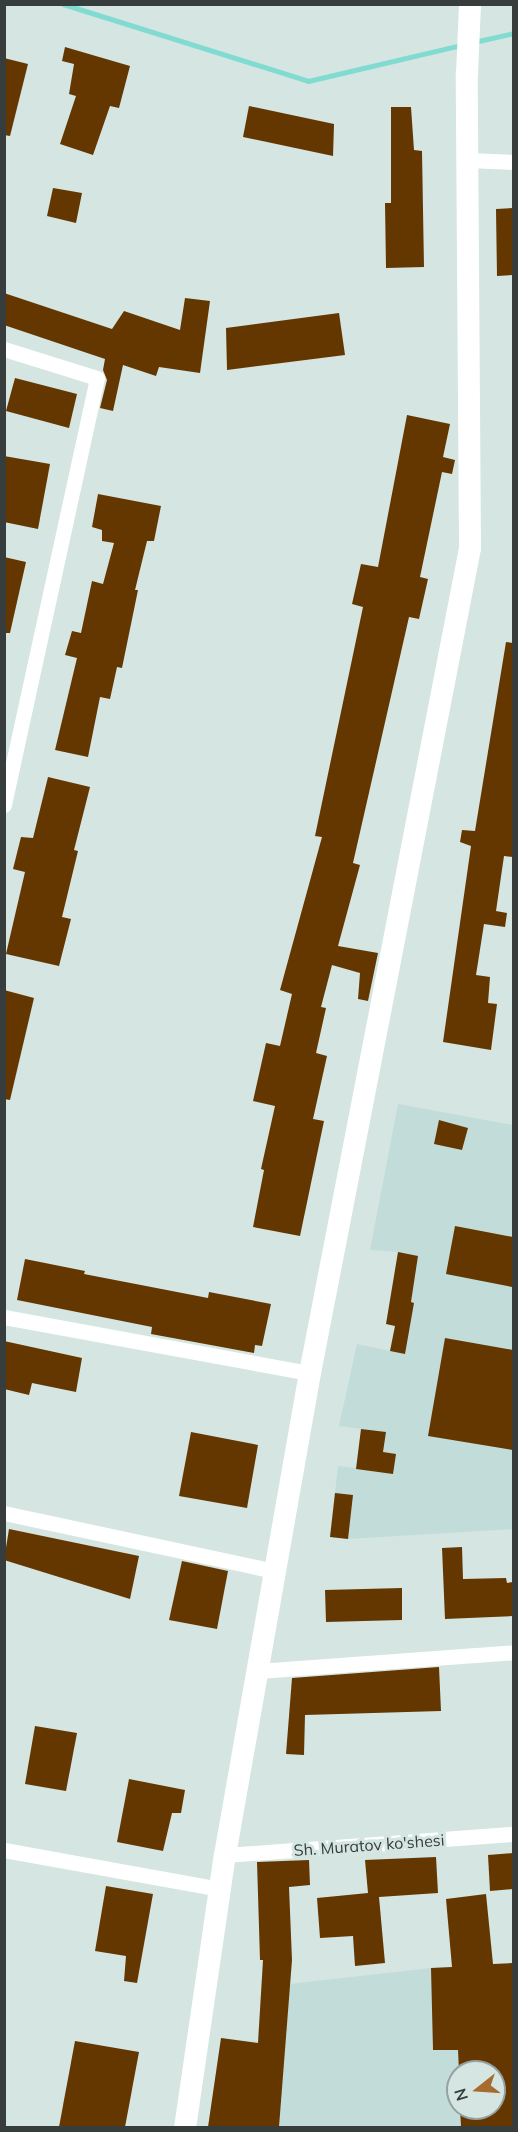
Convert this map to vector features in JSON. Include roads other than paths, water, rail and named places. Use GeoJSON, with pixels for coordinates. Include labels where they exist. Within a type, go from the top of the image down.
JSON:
{"type":"FeatureCollection","features":[{"type":"Feature","properties":{"kind":"street"},"geometry":{"type":"LineString","coordinates":[[185,2127],[225,1855],[310,1372],[470,549],[468,160],[470,4]]}},
{"type":"Feature","properties":{"kind":"street"},"geometry":{"type":"LineString","coordinates":[[468,160],[513,162]]}},
{"type":"Feature","properties":{"kind":"street"},"geometry":{"type":"LineString","coordinates":[[4,349],[97,378],[4,805]]}},
{"type":"Feature","properties":{"kind":"street"},"geometry":{"type":"LineString","coordinates":[[4,1317],[310,1372]]}},
{"type":"Feature","properties":{"kind":"street"},"geometry":{"type":"LineString","coordinates":[[4,1513],[275,1571]]}},
{"type":"Feature","properties":{"kind":"street"},"geometry":{"type":"LineString","coordinates":[[258,1671],[513,1652]]}},
{"type":"Feature","properties":{"kind":"street","name":"Sh. Muratov ko'shesi"},"geometry":{"type":"LineString","coordinates":[[225,1855],[513,1834]]}},
{"type":"Feature","properties":{"kind":"street"},"geometry":{"type":"LineString","coordinates":[[4,1850],[220,1888]]}},
{"type":"Feature","properties":{"kind":"waterway"},"geometry":{"type":"LineString","coordinates":[[63,4],[308,81],[462,45]]}},
{"type":"Feature","properties":{"kind":"waterway"},"geometry":{"type":"LineString","coordinates":[[474,42],[514,33]]}}]}
